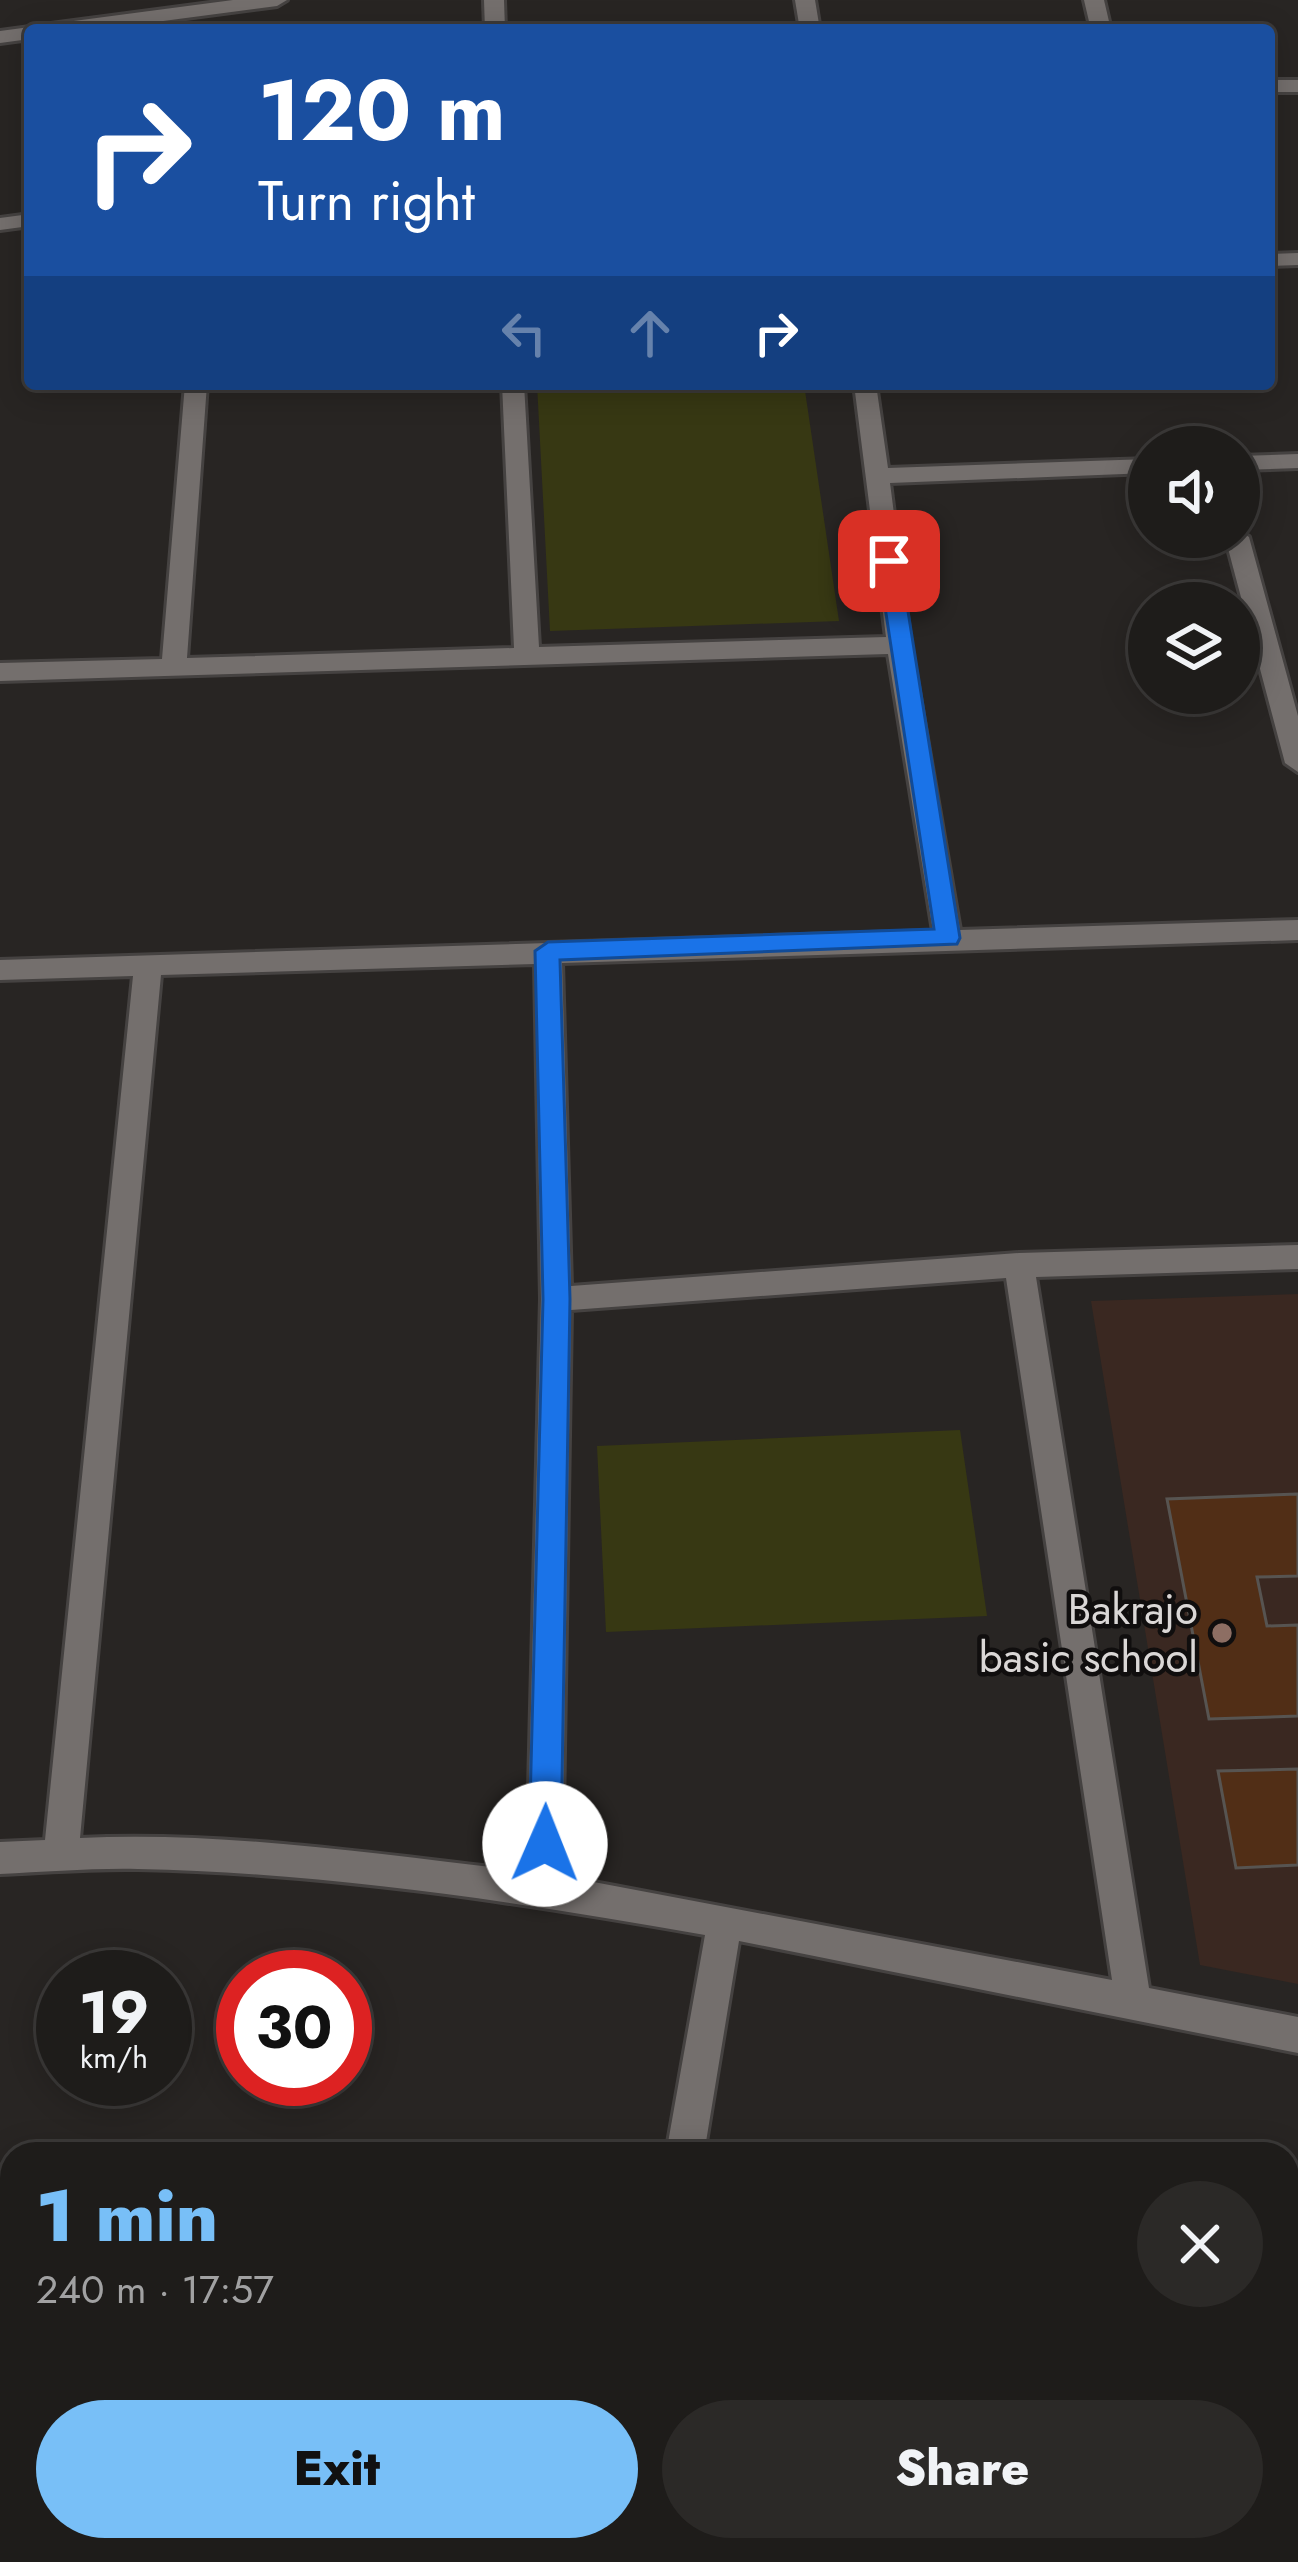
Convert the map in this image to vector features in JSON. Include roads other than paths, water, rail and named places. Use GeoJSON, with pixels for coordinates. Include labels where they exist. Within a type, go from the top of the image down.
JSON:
{"type":"FeatureCollection","features":[{"type":"Feature","properties":{"kind":"street"},"geometry":{"type":"LineString","coordinates":[[96,24],[277,0]]}},
{"type":"Feature","properties":{"kind":"street"},"geometry":{"type":"LineString","coordinates":[[174,667],[196,390]]}},
{"type":"Feature","properties":{"kind":"street"},"geometry":{"type":"LineString","coordinates":[[513,390],[527,656]]}},
{"type":"Feature","properties":{"kind":"street"},"geometry":{"type":"LineString","coordinates":[[866,390],[899,645],[948,938]]}},
{"type":"Feature","properties":{"kind":"street"},"geometry":{"type":"LineString","coordinates":[[1260,462],[1298,461]]}},
{"type":"Feature","properties":{"kind":"street"},"geometry":{"type":"LineString","coordinates":[[878,476],[1128,467]]}},
{"type":"Feature","properties":{"kind":"street"},"geometry":{"type":"LineString","coordinates":[[1243,558],[1298,763]]}},
{"type":"Feature","properties":{"kind":"street"},"geometry":{"type":"LineString","coordinates":[[0,672],[899,645]]}},
{"type":"Feature","properties":{"kind":"street"},"geometry":{"type":"LineString","coordinates":[[0,970],[1298,930]]}},
{"type":"Feature","properties":{"kind":"street"},"geometry":{"type":"LineString","coordinates":[[544,1890],[556,1299],[548,951]]}},
{"type":"Feature","properties":{"kind":"street"},"geometry":{"type":"LineString","coordinates":[[62,1855],[148,965]]}},
{"type":"Feature","properties":{"kind":"street"},"geometry":{"type":"LineString","coordinates":[[556,1299],[1019,1265],[1298,1257]]}},
{"type":"Feature","properties":{"kind":"street"},"geometry":{"type":"LineString","coordinates":[[1019,1265],[1132,2003]]}},
{"type":"Feature","properties":{"kind":"street"},"geometry":{"type":"LineString","coordinates":[[0,1858],[135,1852],[279,1860],[544,1890],[1298,2035]]}},
{"type":"Feature","properties":{"kind":"street"},"geometry":{"type":"LineString","coordinates":[[688,2142],[724,1921]]}},
{"type":"Feature","properties":{"kind":"place","name":"Bakrajo basic school"},"geometry":{"type":"Point","coordinates":[1222,1633]}}]}
